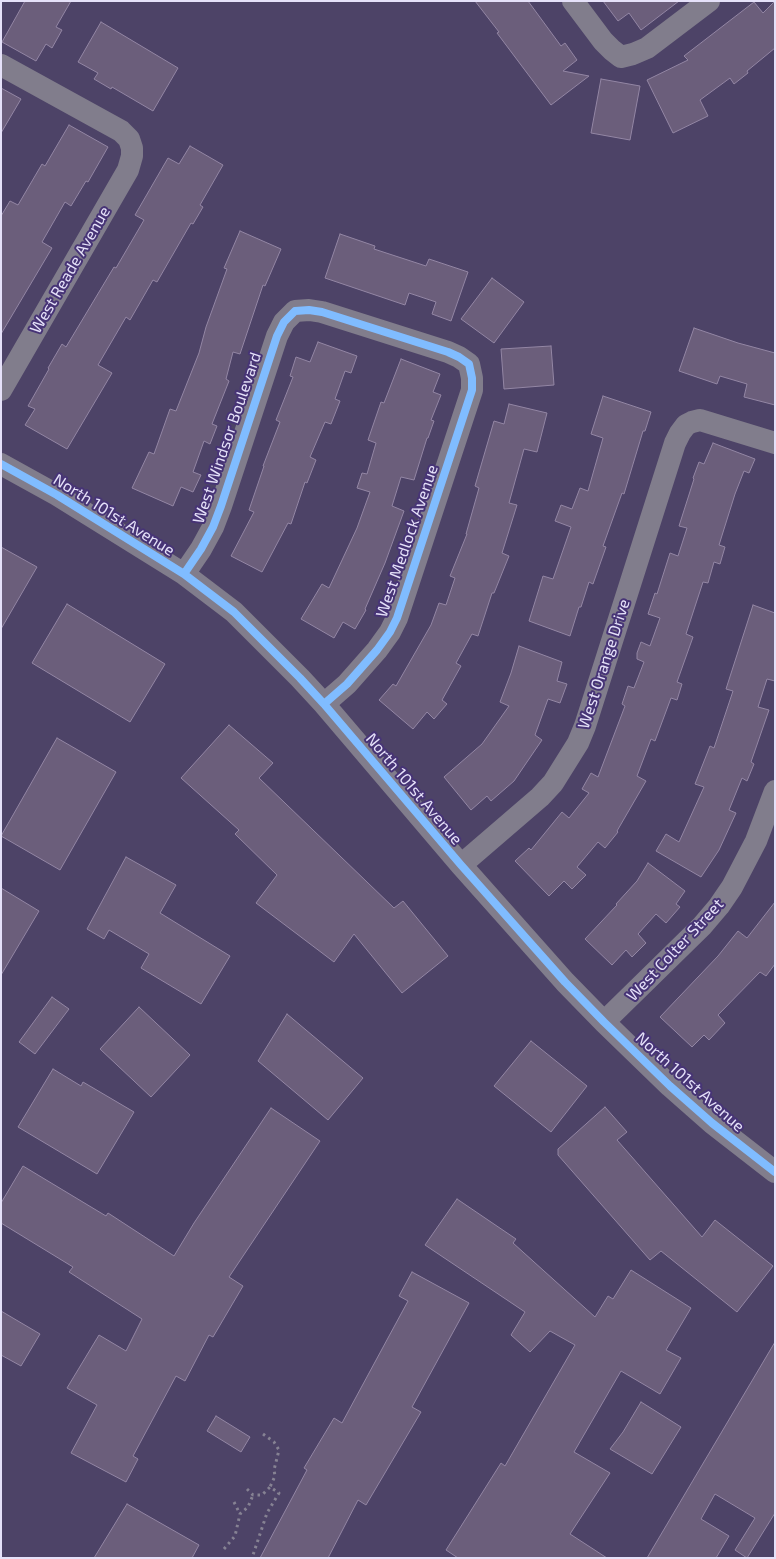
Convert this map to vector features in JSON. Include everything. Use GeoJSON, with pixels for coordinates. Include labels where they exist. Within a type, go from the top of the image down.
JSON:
{"type":"FeatureCollection","features":[{"type":"Feature","properties":{"kind":"street"},"geometry":{"type":"LineString","coordinates":[[574,1],[603,41],[621,57],[647,48],[708,1]]}},
{"type":"Feature","properties":{"kind":"street","name":"West Reade Avenue"},"geometry":{"type":"LineString","coordinates":[[1,65],[121,131],[129,139],[132,148],[128,170],[1,390]]}},
{"type":"Feature","properties":{"kind":"street","name":"West Medlock Avenue"},"geometry":{"type":"LineString","coordinates":[[295,311],[309,310],[322,312],[448,352],[460,357],[469,364],[472,378],[472,390],[397,618],[377,650],[347,684],[324,704]]}},
{"type":"Feature","properties":{"kind":"street","name":"West Windsor Boulevard"},"geometry":{"type":"LineString","coordinates":[[184,574],[213,527],[277,336],[284,322],[295,311]]}},
{"type":"Feature","properties":{"kind":"street","name":"West Orange Drive"},"geometry":{"type":"LineString","coordinates":[[461,865],[554,783],[578,743],[675,443],[686,425],[700,420],[775,443]]}},
{"type":"Feature","properties":{"kind":"street","name":"North 101st Avenue"},"geometry":{"type":"LineString","coordinates":[[1,464],[57,495],[184,574],[234,612],[324,704],[461,865],[565,982],[670,1086],[712,1123],[775,1172]]}},
{"type":"Feature","properties":{"kind":"street","name":"West Colter Street"},"geometry":{"type":"LineString","coordinates":[[604,1022],[702,926],[719,906],[732,887],[756,841],[775,790]]}},
{"type":"Feature","properties":{"kind":"path"},"geometry":{"type":"LineString","coordinates":[[252,1495],[262,1494],[270,1487],[275,1476],[274,1470],[279,1450],[274,1442],[263,1434]]}},
{"type":"Feature","properties":{"kind":"path"},"geometry":{"type":"LineString","coordinates":[[252,1558],[267,1513],[279,1493],[270,1487]]}},
{"type":"Feature","properties":{"kind":"path"},"geometry":{"type":"LineString","coordinates":[[247,1489],[252,1495]]}},
{"type":"Feature","properties":{"kind":"path"},"geometry":{"type":"LineString","coordinates":[[224,1549],[235,1536],[240,1514],[248,1507],[252,1495]]}},
{"type":"Feature","properties":{"kind":"path"},"geometry":{"type":"LineString","coordinates":[[234,1502],[240,1514]]}},
{"type":"Feature","properties":{"kind":"building"},"geometry":{"type":"Polygon","coordinates":[[[25,1],[71,1],[56,27],[62,30],[52,48],[46,44],[36,61],[2,42],[25,1]]]}},
{"type":"Feature","properties":{"kind":"building"},"geometry":{"type":"Polygon","coordinates":[[[475,1],[528,1],[561,46],[565,43],[577,60],[563,71],[589,76],[551,105],[475,1]]]}},
{"type":"Feature","properties":{"kind":"building"},"geometry":{"type":"Polygon","coordinates":[[[603,1],[679,1],[641,30],[629,13],[618,21],[603,1]]]}},
{"type":"Feature","properties":{"kind":"building"},"geometry":{"type":"Polygon","coordinates":[[[775,1],[775,48],[734,84],[730,78],[700,100],[708,116],[673,133],[647,80],[688,60],[684,56],[754,2],[763,13],[775,1]]]}},
{"type":"Feature","properties":{"kind":"building"},"geometry":{"type":"Polygon","coordinates":[[[101,22],[178,68],[153,111],[112,87],[111,89],[94,79],[98,73],[78,62],[101,22]]]}},
{"type":"Feature","properties":{"kind":"building"},"geometry":{"type":"Polygon","coordinates":[[[601,79],[640,86],[630,140],[591,133],[601,79]]]}},
{"type":"Feature","properties":{"kind":"building"},"geometry":{"type":"Polygon","coordinates":[[[1,88],[21,99],[1,133],[1,88]]]}},
{"type":"Feature","properties":{"kind":"building"},"geometry":{"type":"Polygon","coordinates":[[[69,125],[108,147],[88,182],[86,181],[71,206],[65,202],[42,242],[52,248],[1,334],[1,216],[10,201],[18,205],[42,164],[45,166],[69,125]]]}},
{"type":"Feature","properties":{"kind":"building"},"geometry":{"type":"Polygon","coordinates":[[[190,146],[223,165],[200,205],[203,207],[193,224],[191,223],[157,282],[153,280],[130,320],[126,317],[98,365],[112,373],[67,449],[25,425],[35,409],[28,406],[62,344],[66,347],[144,220],[135,215],[168,158],[179,164],[190,146]]]}},
{"type":"Feature","properties":{"kind":"building"},"geometry":{"type":"Polygon","coordinates":[[[240,231],[281,249],[265,286],[263,285],[240,354],[233,352],[226,379],[229,381],[212,424],[217,426],[210,444],[204,441],[193,472],[201,475],[193,492],[181,487],[173,506],[132,488],[149,452],[154,454],[170,409],[176,411],[199,353],[206,327],[227,269],[224,268],[240,231]]]}},
{"type":"Feature","properties":{"kind":"building"},"geometry":{"type":"Polygon","coordinates":[[[340,234],[375,246],[374,249],[426,266],[429,259],[468,272],[451,321],[432,314],[436,302],[409,293],[405,305],[325,278],[340,234]]]}},
{"type":"Feature","properties":{"kind":"building"},"geometry":{"type":"Polygon","coordinates":[[[492,278],[524,302],[494,343],[461,319],[492,278]]]}},
{"type":"Feature","properties":{"kind":"building"},"geometry":{"type":"Polygon","coordinates":[[[694,328],[775,353],[775,405],[744,397],[747,384],[720,376],[717,384],[679,371],[694,328]]]}},
{"type":"Feature","properties":{"kind":"building"},"geometry":{"type":"Polygon","coordinates":[[[318,342],[357,356],[351,373],[345,371],[335,399],[340,401],[331,424],[325,422],[310,457],[316,460],[307,483],[305,482],[291,524],[288,523],[262,572],[231,556],[254,512],[249,510],[280,422],[276,420],[293,377],[290,376],[296,357],[310,362],[318,342]]]}},
{"type":"Feature","properties":{"kind":"building"},"geometry":{"type":"Polygon","coordinates":[[[551,346],[554,385],[504,389],[501,349],[551,346]]]}},
{"type":"Feature","properties":{"kind":"building"},"geometry":{"type":"Polygon","coordinates":[[[401,359],[440,374],[433,392],[441,395],[431,420],[434,421],[414,480],[401,477],[392,506],[404,511],[366,610],[355,629],[343,622],[334,638],[301,619],[322,584],[329,588],[357,528],[370,492],[357,488],[362,473],[367,474],[376,443],[368,440],[381,402],[384,403],[401,359]]]}},
{"type":"Feature","properties":{"kind":"building"},"geometry":{"type":"Polygon","coordinates":[[[603,396],[651,412],[645,431],[643,431],[624,494],[622,493],[603,546],[606,547],[593,584],[589,582],[570,636],[529,621],[543,576],[553,579],[571,527],[555,521],[561,505],[572,509],[580,488],[588,491],[603,438],[591,434],[603,396]]]}},
{"type":"Feature","properties":{"kind":"building"},"geometry":{"type":"Polygon","coordinates":[[[509,404],[547,413],[537,452],[524,449],[509,503],[517,505],[502,553],[509,556],[494,593],[492,593],[478,636],[472,634],[456,663],[461,666],[442,700],[447,704],[434,719],[427,712],[413,729],[379,700],[393,684],[396,686],[431,625],[439,603],[446,605],[455,578],[450,576],[467,534],[479,488],[475,486],[494,421],[504,424],[509,404]]]}},
{"type":"Feature","properties":{"kind":"building"},"geometry":{"type":"Polygon","coordinates":[[[713,443],[755,459],[749,473],[744,471],[735,494],[719,545],[725,547],[720,564],[714,562],[708,583],[703,582],[686,634],[693,637],[677,682],[682,684],[677,700],[671,698],[655,741],[651,739],[637,776],[646,781],[618,832],[605,848],[598,842],[577,867],[586,875],[572,889],[564,881],[549,896],[515,861],[529,848],[531,850],[562,812],[569,818],[589,793],[582,789],[591,773],[598,777],[625,706],[622,704],[628,686],[634,688],[644,662],[637,659],[641,642],[650,646],[660,618],[648,614],[655,593],[657,594],[670,553],[678,556],[687,528],[679,526],[693,478],[699,462],[704,464],[713,443]]]}},
{"type":"Feature","properties":{"kind":"building"},"geometry":{"type":"Polygon","coordinates":[[[1,547],[37,567],[1,629],[1,547]]]}},
{"type":"Feature","properties":{"kind":"building"},"geometry":{"type":"Polygon","coordinates":[[[67,604],[165,664],[130,722],[32,663],[67,604]]]}},
{"type":"Feature","properties":{"kind":"building"},"geometry":{"type":"Polygon","coordinates":[[[753,605],[775,613],[775,681],[767,679],[758,707],[769,710],[751,762],[754,764],[747,781],[742,778],[729,810],[736,813],[719,850],[701,877],[656,851],[666,834],[679,842],[704,787],[695,784],[710,746],[714,748],[733,691],[726,689],[753,605]]]}},
{"type":"Feature","properties":{"kind":"building"},"geometry":{"type":"Polygon","coordinates":[[[519,646],[562,662],[557,681],[567,684],[560,703],[548,699],[535,735],[542,740],[514,781],[491,801],[487,796],[471,810],[444,777],[482,744],[509,706],[500,702],[519,646]]]}},
{"type":"Feature","properties":{"kind":"building"},"geometry":{"type":"Polygon","coordinates":[[[229,725],[273,763],[259,778],[394,908],[403,901],[448,956],[402,993],[354,934],[334,962],[256,903],[277,875],[235,834],[239,830],[181,778],[229,725]]]}},
{"type":"Feature","properties":{"kind":"building"},"geometry":{"type":"Polygon","coordinates":[[[57,738],[116,772],[60,870],[1,836],[57,738]]]}},
{"type":"Feature","properties":{"kind":"building"},"geometry":{"type":"Polygon","coordinates":[[[126,857],[176,885],[160,913],[230,956],[201,1004],[141,968],[149,954],[109,930],[104,939],[87,929],[126,857]]]}},
{"type":"Feature","properties":{"kind":"building"},"geometry":{"type":"Polygon","coordinates":[[[648,863],[685,891],[676,904],[680,907],[666,923],[656,914],[638,934],[646,943],[632,957],[626,950],[612,965],[585,939],[637,881],[648,863]]]}},
{"type":"Feature","properties":{"kind":"building"},"geometry":{"type":"Polygon","coordinates":[[[1,888],[39,911],[1,975],[1,888]]]}},
{"type":"Feature","properties":{"kind":"building"},"geometry":{"type":"Polygon","coordinates":[[[775,902],[775,964],[766,976],[760,972],[718,1015],[725,1023],[709,1040],[704,1035],[692,1047],[660,1017],[718,956],[738,931],[747,938],[775,902]]]}},
{"type":"Feature","properties":{"kind":"building"},"geometry":{"type":"Polygon","coordinates":[[[52,997],[69,1009],[35,1054],[19,1042],[52,997]]]}},
{"type":"Feature","properties":{"kind":"building"},"geometry":{"type":"Polygon","coordinates":[[[139,1007],[190,1055],[151,1097],[100,1049],[139,1007]]]}},
{"type":"Feature","properties":{"kind":"building"},"geometry":{"type":"Polygon","coordinates":[[[287,1014],[363,1078],[328,1120],[258,1061],[287,1014]]]}},
{"type":"Feature","properties":{"kind":"building"},"geometry":{"type":"Polygon","coordinates":[[[531,1041],[587,1086],[551,1132],[494,1086],[531,1041]]]}},
{"type":"Feature","properties":{"kind":"building"},"geometry":{"type":"Polygon","coordinates":[[[53,1069],[81,1086],[83,1082],[134,1112],[97,1174],[18,1127],[53,1069]]]}},
{"type":"Feature","properties":{"kind":"building"},"geometry":{"type":"Polygon","coordinates":[[[605,1107],[627,1132],[617,1140],[702,1237],[715,1220],[773,1266],[737,1312],[661,1251],[650,1260],[558,1155],[558,1149],[605,1107]]]}},
{"type":"Feature","properties":{"kind":"building"},"geometry":{"type":"Polygon","coordinates":[[[271,1108],[320,1141],[229,1277],[243,1286],[213,1337],[209,1335],[185,1381],[176,1376],[133,1456],[138,1459],[126,1482],[71,1453],[97,1405],[67,1388],[99,1335],[126,1351],[142,1319],[69,1272],[73,1267],[1,1223],[1,1203],[23,1166],[106,1216],[108,1213],[174,1256],[271,1108]]]}},
{"type":"Feature","properties":{"kind":"building"},"geometry":{"type":"Polygon","coordinates":[[[457,1199],[516,1239],[513,1243],[595,1317],[608,1296],[613,1299],[631,1270],[691,1308],[666,1350],[681,1358],[660,1394],[621,1371],[574,1452],[610,1473],[570,1534],[607,1558],[458,1558],[446,1550],[501,1463],[505,1466],[575,1345],[550,1331],[530,1352],[511,1335],[525,1312],[425,1245],[457,1199]]]}},
{"type":"Feature","properties":{"kind":"building"},"geometry":{"type":"Polygon","coordinates":[[[412,1272],[469,1303],[412,1407],[421,1412],[366,1505],[358,1500],[328,1558],[260,1558],[307,1470],[304,1468],[334,1418],[342,1423],[408,1301],[399,1296],[412,1272]]]}},
{"type":"Feature","properties":{"kind":"building"},"geometry":{"type":"Polygon","coordinates":[[[1,1311],[40,1334],[21,1366],[1,1355],[1,1311]]]}},
{"type":"Feature","properties":{"kind":"building"},"geometry":{"type":"Polygon","coordinates":[[[775,1342],[775,1513],[747,1558],[735,1550],[755,1518],[715,1494],[701,1519],[729,1536],[716,1558],[647,1558],[775,1342]]]}},
{"type":"Feature","properties":{"kind":"building"},"geometry":{"type":"Polygon","coordinates":[[[641,1402],[681,1427],[652,1474],[610,1449],[641,1402]]]}},
{"type":"Feature","properties":{"kind":"building"},"geometry":{"type":"Polygon","coordinates":[[[216,1416],[250,1437],[241,1452],[207,1431],[216,1416]]]}},
{"type":"Feature","properties":{"kind":"building"},"geometry":{"type":"Polygon","coordinates":[[[127,1504],[199,1545],[192,1558],[94,1558],[127,1504]]]}},
{"type":"Feature","properties":{"kind":"cycle path"},"geometry":{"type":"LineString","coordinates":[[184,574],[213,527],[277,336],[284,322],[295,311],[309,310],[322,312],[448,352],[469,364],[472,390],[397,618],[377,650],[347,684],[324,704]]}},
{"type":"Feature","properties":{"kind":"cycle path"},"geometry":{"type":"LineString","coordinates":[[1,464],[57,495],[184,574],[234,612],[324,704],[461,865],[565,982],[670,1086],[712,1123],[775,1172]]}}]}
